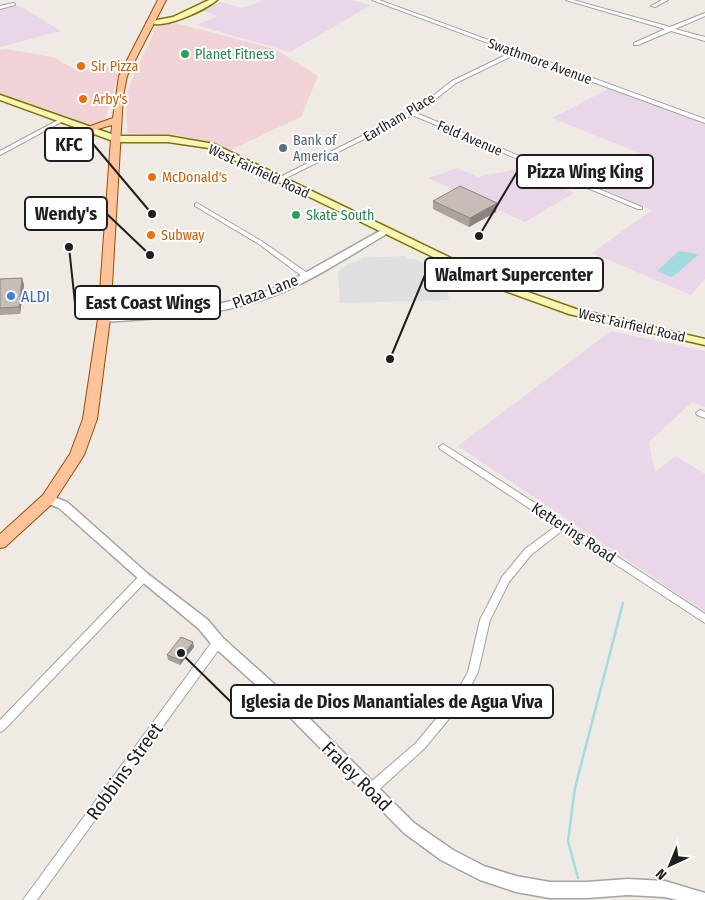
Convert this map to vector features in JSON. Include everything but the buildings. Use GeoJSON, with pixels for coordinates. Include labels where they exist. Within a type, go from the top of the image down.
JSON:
{"type":"FeatureCollection","features":[{"type":"Feature","properties":{"kind":"main road"},"geometry":{"type":"LineString","coordinates":[[0,543],[48,499],[68,471],[86,435],[93,402],[104,319],[119,96],[123,76],[162,0]]}},
{"type":"Feature","properties":{"kind":"main road"},"geometry":{"type":"LineString","coordinates":[[151,22],[162,22],[178,18],[214,0]]}},
{"type":"Feature","properties":{"kind":"main road","name":"West Fairfield Road"},"geometry":{"type":"LineString","coordinates":[[0,97],[116,139],[168,139],[197,143],[219,150],[475,275],[517,292],[573,312],[705,342]]}},
{"type":"Feature","properties":{"kind":"main road"},"geometry":{"type":"LineString","coordinates":[[87,129],[100,127],[117,120]]}},
{"type":"Feature","properties":{"kind":"street"},"geometry":{"type":"LineString","coordinates":[[0,8],[13,4],[6,0]]}},
{"type":"Feature","properties":{"kind":"street","name":"Swathmore Avenue"},"geometry":{"type":"LineString","coordinates":[[374,0],[705,121]]}},
{"type":"Feature","properties":{"kind":"street"},"geometry":{"type":"LineString","coordinates":[[568,0],[705,40]]}},
{"type":"Feature","properties":{"kind":"street"},"geometry":{"type":"LineString","coordinates":[[652,6],[666,0]]}},
{"type":"Feature","properties":{"kind":"street"},"geometry":{"type":"LineString","coordinates":[[636,44],[705,14]]}},
{"type":"Feature","properties":{"kind":"street","name":"Earlham Place"},"geometry":{"type":"LineString","coordinates":[[280,179],[373,134],[412,113],[454,82],[516,52]]}},
{"type":"Feature","properties":{"kind":"street","name":"Feld Avenue"},"geometry":{"type":"LineString","coordinates":[[412,113],[640,208]]}},
{"type":"Feature","properties":{"kind":"street"},"geometry":{"type":"LineString","coordinates":[[0,153],[62,120]]}},
{"type":"Feature","properties":{"kind":"street"},"geometry":{"type":"LineString","coordinates":[[197,205],[261,243],[306,275]]}},
{"type":"Feature","properties":{"kind":"street","name":"Plaza Lane"},"geometry":{"type":"LineString","coordinates":[[104,319],[185,313],[237,304],[279,289],[385,231]]}},
{"type":"Feature","properties":{"kind":"street","name":"Kettering Road"},"geometry":{"type":"LineString","coordinates":[[443,447],[705,619]]}},
{"type":"Feature","properties":{"kind":"street","name":"Fraley Road"},"geometry":{"type":"LineString","coordinates":[[48,499],[63,505],[144,576],[203,624],[218,642],[277,695],[409,828],[447,855],[480,872],[516,884],[550,890],[628,887],[665,889],[704,900]]}},
{"type":"Feature","properties":{"kind":"street"},"geometry":{"type":"LineString","coordinates":[[370,790],[420,746],[458,700],[472,672],[485,620],[505,580],[528,552],[563,525]]}},
{"type":"Feature","properties":{"kind":"street"},"geometry":{"type":"LineString","coordinates":[[0,727],[144,576]]}},
{"type":"Feature","properties":{"kind":"street","name":"Robbins Street"},"geometry":{"type":"LineString","coordinates":[[29,900],[218,642]]}},
{"type":"Feature","properties":{"kind":"shaded area"},"geometry":{"type":"Polygon","coordinates":[[[264,0],[351,0],[371,5],[290,52],[196,25],[218,16],[203,11],[220,2],[242,8],[264,0]]]}},
{"type":"Feature","properties":{"kind":"shaded area"},"geometry":{"type":"Polygon","coordinates":[[[18,5],[61,31],[0,47],[0,10],[18,5]]]}},
{"type":"Feature","properties":{"kind":"shaded area"},"geometry":{"type":"Polygon","coordinates":[[[175,23],[275,49],[318,76],[301,117],[230,150],[214,143],[176,135],[127,133],[126,96],[135,72],[157,26],[175,23]]]}},
{"type":"Feature","properties":{"kind":"shaded area"},"geometry":{"type":"Polygon","coordinates":[[[5,49],[53,57],[78,71],[121,65],[104,124],[89,125],[0,94],[0,50],[5,49]]]}},
{"type":"Feature","properties":{"kind":"shaded area"},"geometry":{"type":"Polygon","coordinates":[[[608,89],[705,124],[705,279],[691,295],[592,253],[652,210],[591,184],[642,154],[552,118],[608,89]]]}},
{"type":"Feature","properties":{"kind":"shaded area"},"geometry":{"type":"Polygon","coordinates":[[[457,168],[478,177],[517,169],[574,193],[525,222],[428,178],[457,168]]]}},
{"type":"Feature","properties":{"kind":"shaded area"},"geometry":{"type":"Polygon","coordinates":[[[404,256],[406,259],[414,259],[444,274],[449,300],[340,303],[339,270],[350,263],[361,260],[361,258],[404,256]]]}},
{"type":"Feature","properties":{"kind":"shaded area"},"geometry":{"type":"Polygon","coordinates":[[[611,331],[705,351],[705,407],[692,402],[649,442],[655,472],[676,456],[705,474],[705,612],[458,446],[611,331]]]}},
{"type":"Feature","properties":{"kind":"water"},"geometry":{"type":"Polygon","coordinates":[[[679,251],[699,254],[674,276],[671,277],[657,271],[679,251]]]}},
{"type":"Feature","properties":{"kind":"waterway"},"geometry":{"type":"LineString","coordinates":[[578,878],[568,841],[575,788],[623,603]]}},
{"type":"Feature","properties":{"kind":"place","name":"Planet Fitness"},"geometry":{"type":"Point","coordinates":[185,54]}},
{"type":"Feature","properties":{"kind":"place","name":"Sir Pizza"},"geometry":{"type":"Point","coordinates":[81,66]}},
{"type":"Feature","properties":{"kind":"place","name":"Arby's"},"geometry":{"type":"Point","coordinates":[83,99]}},
{"type":"Feature","properties":{"kind":"place","name":"Bank of America"},"geometry":{"type":"Point","coordinates":[283,148]}},
{"type":"Feature","properties":{"kind":"place","name":"McDonald's"},"geometry":{"type":"Point","coordinates":[152,177]}},
{"type":"Feature","properties":{"kind":"place","name":"KFC"},"geometry":{"type":"Point","coordinates":[152,214]}},
{"type":"Feature","properties":{"kind":"place","name":"Skate South"},"geometry":{"type":"Point","coordinates":[296,215]}},
{"type":"Feature","properties":{"kind":"place","name":"Subway"},"geometry":{"type":"Point","coordinates":[151,235]}},
{"type":"Feature","properties":{"kind":"place","name":"Pizza Wing King"},"geometry":{"type":"Point","coordinates":[479,236]}},
{"type":"Feature","properties":{"kind":"place","name":"East Coast Wings"},"geometry":{"type":"Point","coordinates":[69,247]}},
{"type":"Feature","properties":{"kind":"place","name":"Wendy's"},"geometry":{"type":"Point","coordinates":[150,255]}},
{"type":"Feature","properties":{"kind":"place","name":"ALDI"},"geometry":{"type":"Point","coordinates":[11,296]}},
{"type":"Feature","properties":{"kind":"place","name":"Walmart Supercenter"},"geometry":{"type":"Point","coordinates":[390,359]}},
{"type":"Feature","properties":{"kind":"place","name":"Iglesia de Dios Manantiales de Agua Viva"},"geometry":{"type":"Point","coordinates":[181,653]}}]}
